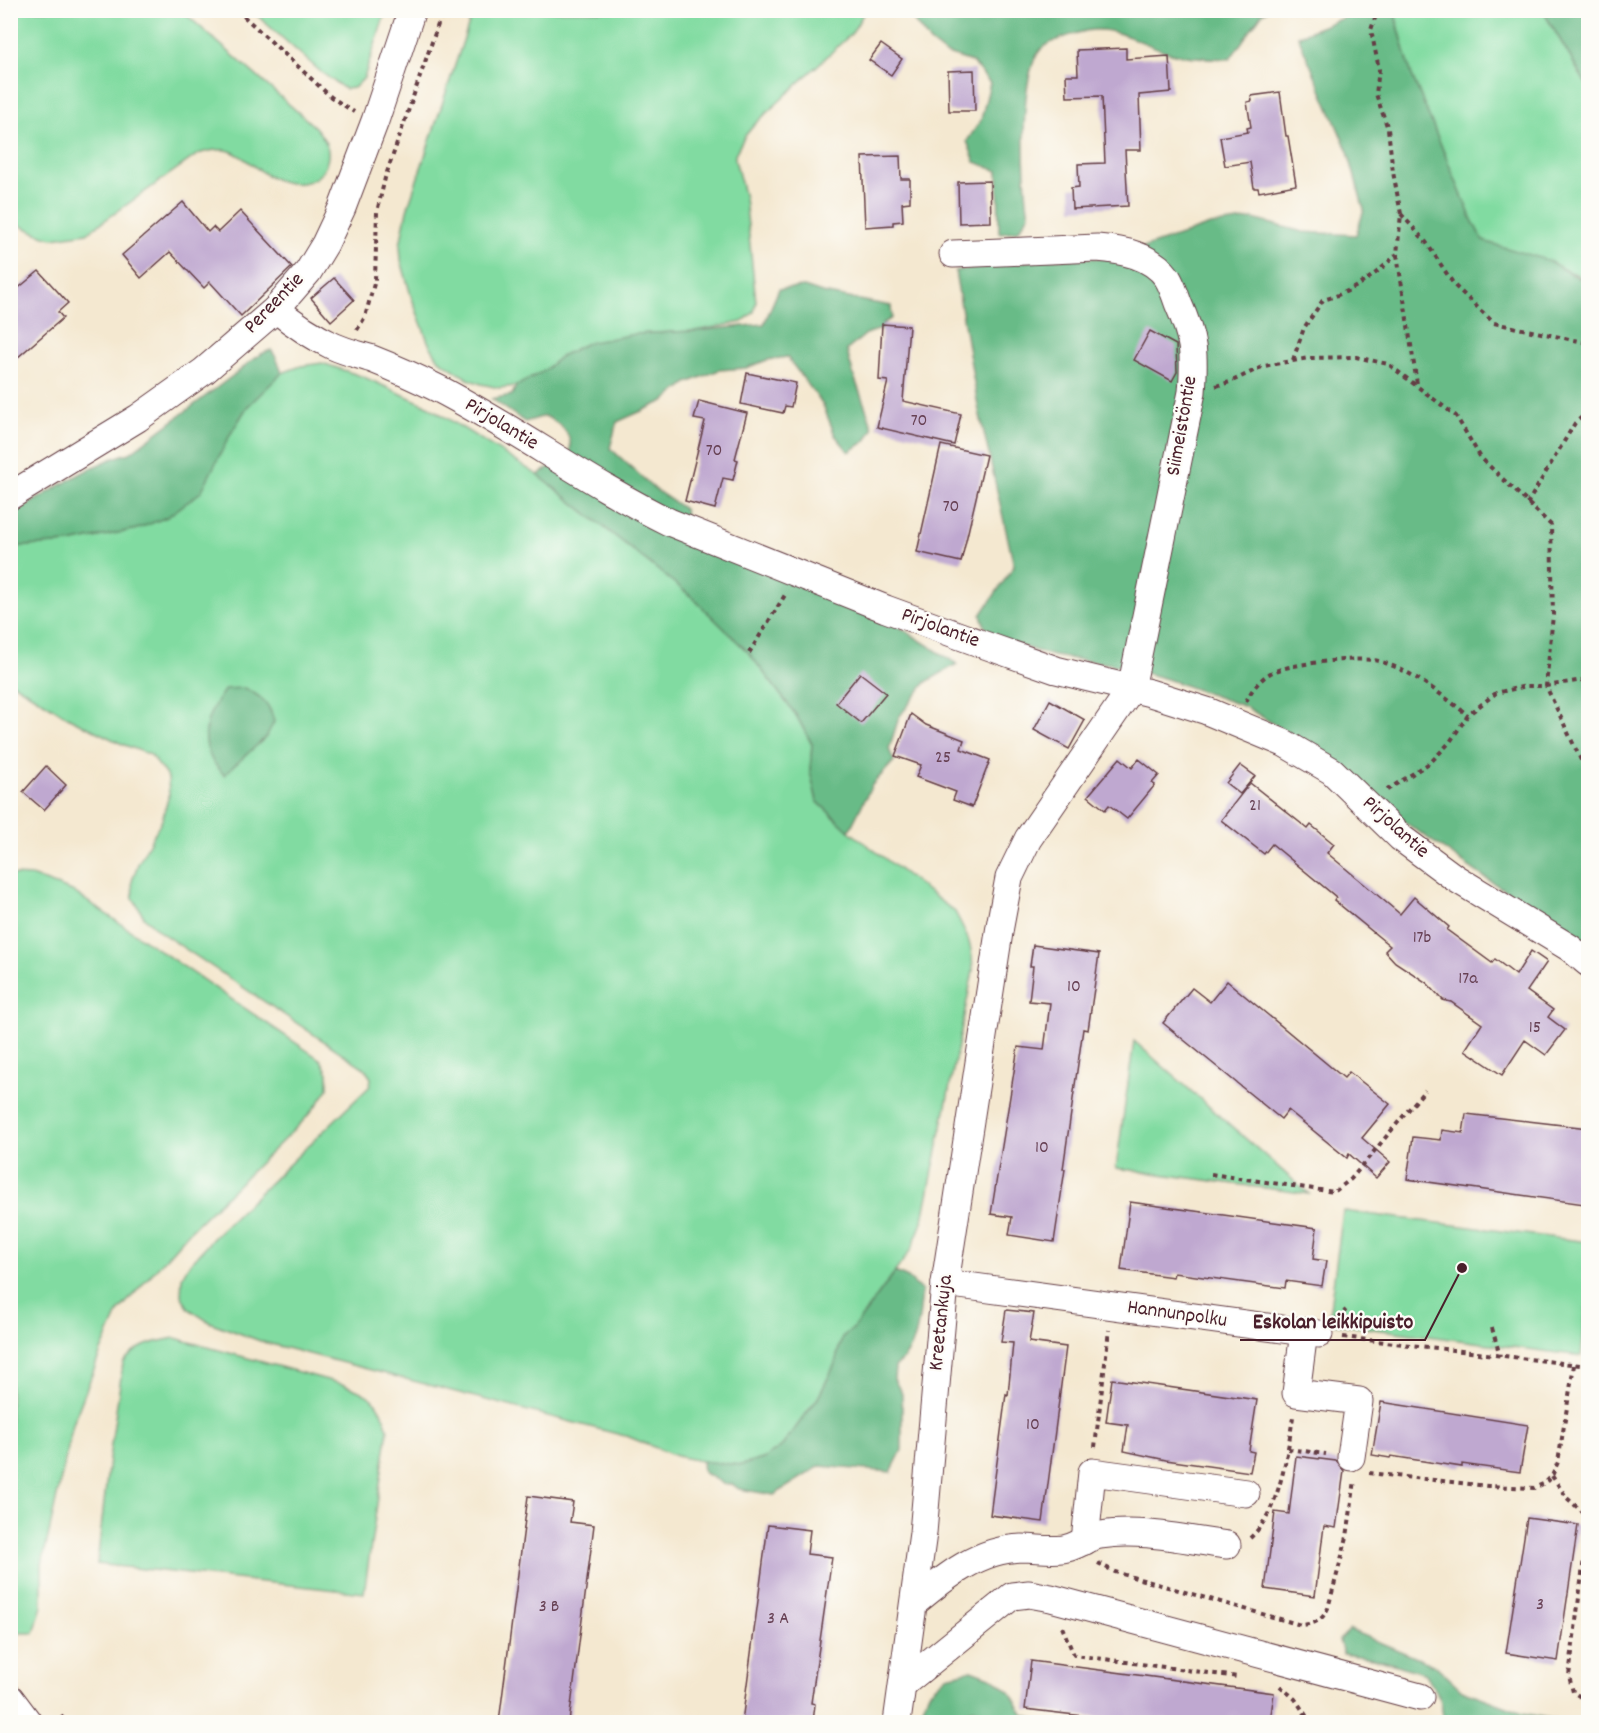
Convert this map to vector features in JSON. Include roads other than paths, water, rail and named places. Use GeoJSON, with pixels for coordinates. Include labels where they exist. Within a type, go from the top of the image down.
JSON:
{"type":"FeatureCollection","features":[{"type":"Feature","properties":{"kind":"street","name":"Pereentie"},"geometry":{"type":"LineString","coordinates":[[10,496],[138,418],[204,371],[276,309],[308,272],[326,244],[342,208],[375,121],[412,10]]}},
{"type":"Feature","properties":{"kind":"street","name":"Siimeistöntie"},"geometry":{"type":"LineString","coordinates":[[954,254],[1097,248],[1130,253],[1151,263],[1169,280],[1191,336],[1195,354],[1192,392],[1131,689]]}},
{"type":"Feature","properties":{"kind":"street","name":"Pirjolantie"},"geometry":{"type":"LineString","coordinates":[[276,309],[300,328],[335,347],[388,366],[440,390],[525,438],[636,506],[678,526],[886,609],[1056,670],[1186,704],[1284,743],[1332,771],[1401,838],[1455,878],[1570,948],[1588,963]]}},
{"type":"Feature","properties":{"kind":"street","name":"Kreetankuja"},"geometry":{"type":"LineString","coordinates":[[897,1722],[923,1533],[945,1283],[1009,878],[1028,839],[1131,689]]}},
{"type":"Feature","properties":{"kind":"street","name":"Hannunpolku"},"geometry":{"type":"LineString","coordinates":[[945,1283],[1311,1333],[1296,1393],[1359,1401],[1354,1461]]}},
{"type":"Feature","properties":{"kind":"street"},"geometry":{"type":"LineString","coordinates":[[1078,1545],[1092,1472],[1246,1493]]}},
{"type":"Feature","properties":{"kind":"street"},"geometry":{"type":"LineString","coordinates":[[914,1603],[952,1572],[975,1559],[998,1552],[1021,1548],[1052,1550],[1078,1545],[1097,1535],[1124,1532],[1227,1545]]}},
{"type":"Feature","properties":{"kind":"street"},"geometry":{"type":"LineString","coordinates":[[903,1684],[1012,1596],[1029,1594],[1244,1648],[1420,1697]]}},
{"type":"Feature","properties":{"kind":"street"},"geometry":{"type":"LineString","coordinates":[[10,1698],[28,1722]]}},
{"type":"Feature","properties":{"kind":"place","name":"Eskolan leikkipuisto"},"geometry":{"type":"Point","coordinates":[1462,1268]}}]}
